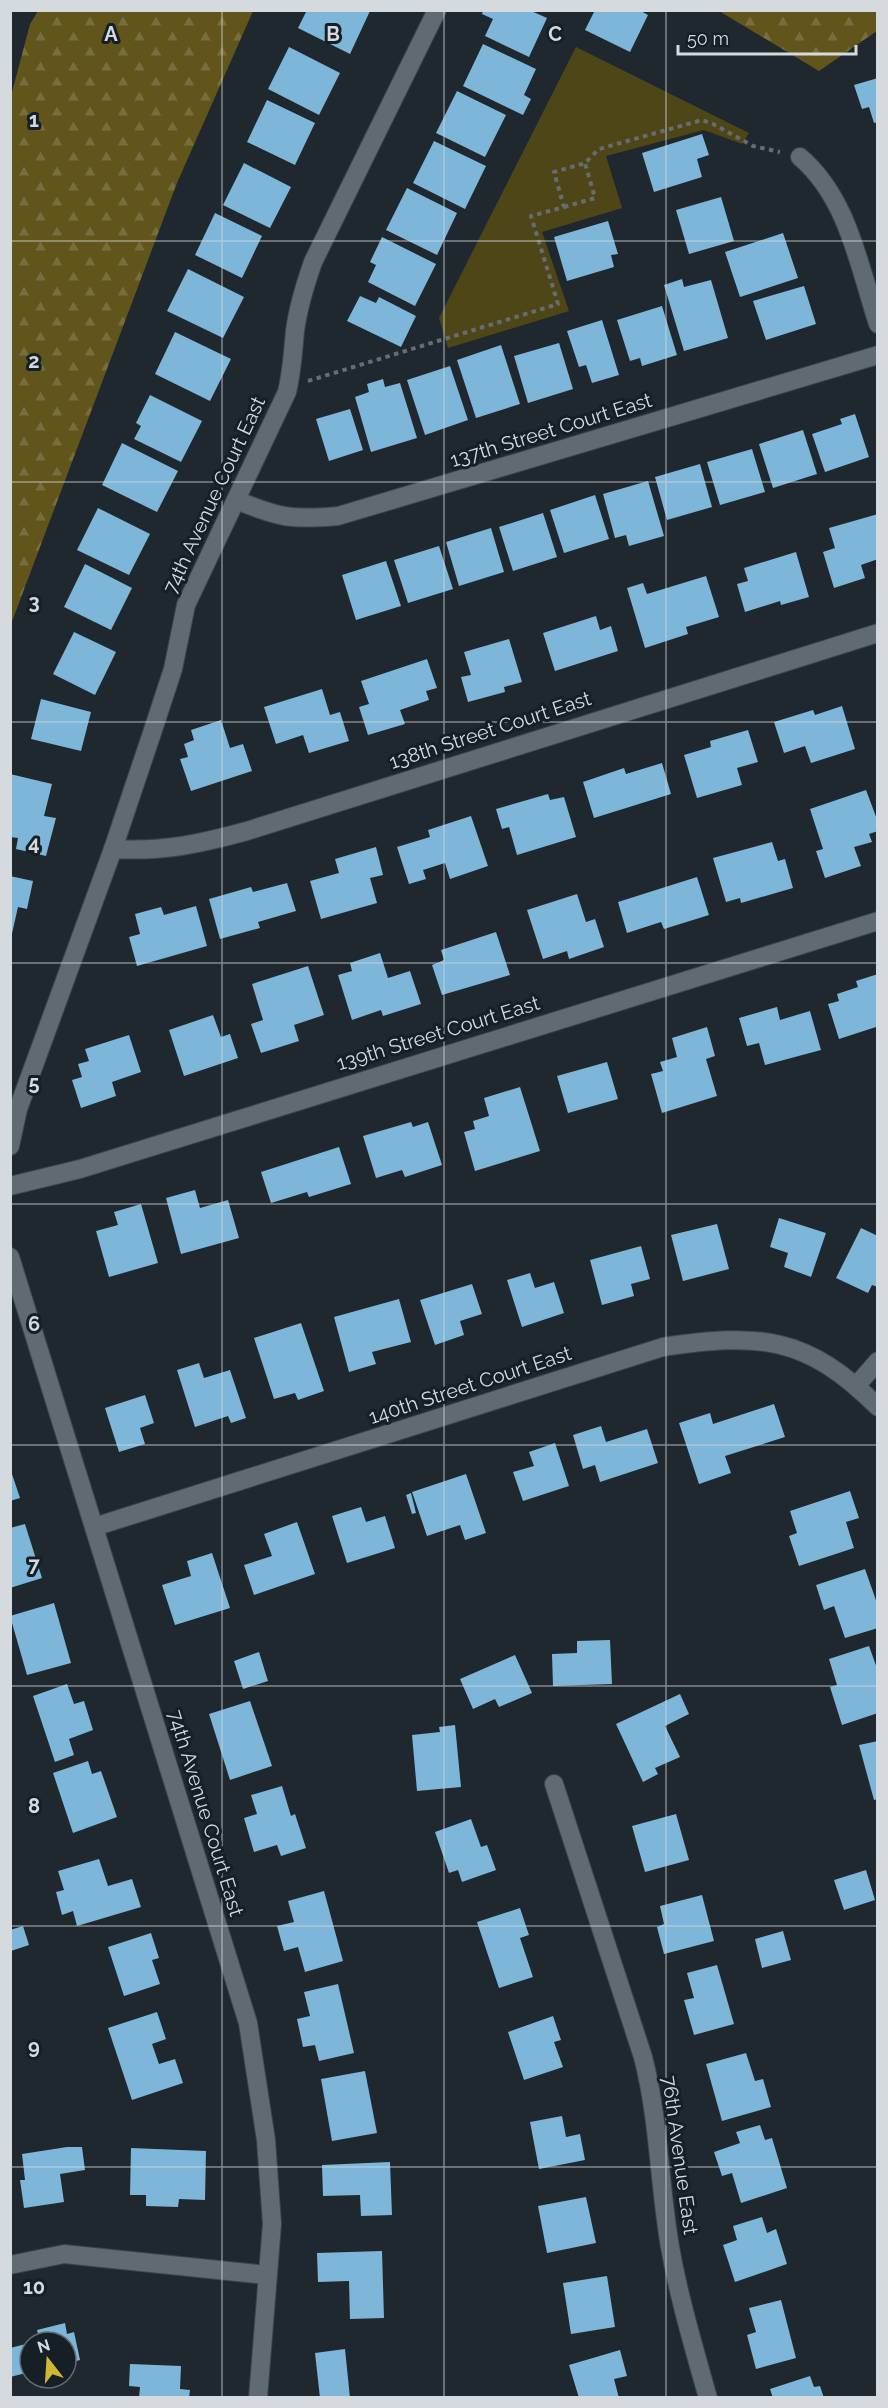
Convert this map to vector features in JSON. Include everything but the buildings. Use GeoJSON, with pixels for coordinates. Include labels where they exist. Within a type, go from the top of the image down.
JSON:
{"type":"FeatureCollection","features":[{"type":"Feature","properties":{"kind":"street","name":"74th Avenue Court East"},"geometry":{"type":"LineString","coordinates":[[10,1146],[18,1109],[113,849],[173,669],[186,605],[288,388],[293,364],[295,330],[302,295],[313,262],[437,10]]}},
{"type":"Feature","properties":{"kind":"street"},"geometry":{"type":"LineString","coordinates":[[800,157],[818,172],[838,202],[878,324]]}},
{"type":"Feature","properties":{"kind":"street","name":"137th Street Court East"},"geometry":{"type":"LineString","coordinates":[[236,500],[272,515],[290,519],[338,516],[878,355]]}},
{"type":"Feature","properties":{"kind":"street","name":"138th Street Court East"},"geometry":{"type":"LineString","coordinates":[[113,849],[165,850],[193,846],[236,834],[878,633]]}},
{"type":"Feature","properties":{"kind":"street","name":"139th Street Court East"},"geometry":{"type":"LineString","coordinates":[[10,1186],[92,1165],[878,921]]}},
{"type":"Feature","properties":{"kind":"street","name":"74th Avenue Court East"},"geometry":{"type":"LineString","coordinates":[[10,1257],[248,2023],[270,2184],[272,2224],[258,2397]]}},
{"type":"Feature","properties":{"kind":"street","name":"140th Street Court East"},"geometry":{"type":"LineString","coordinates":[[94,1527],[663,1347],[720,1339],[753,1339],[813,1356],[856,1386],[878,1407]]}},
{"type":"Feature","properties":{"kind":"street"},"geometry":{"type":"LineString","coordinates":[[856,1386],[878,1361]]}},
{"type":"Feature","properties":{"kind":"street","name":"76th Avenue East"},"geometry":{"type":"LineString","coordinates":[[554,1784],[652,2093],[670,2247],[683,2309],[708,2397]]}},
{"type":"Feature","properties":{"kind":"street"},"geometry":{"type":"LineString","coordinates":[[10,2265],[64,2254],[267,2275]]}},
{"type":"Feature","properties":{"kind":"path"},"geometry":{"type":"LineString","coordinates":[[564,207],[554,172],[585,163],[599,149],[702,120],[753,146],[800,157]]}},
{"type":"Feature","properties":{"kind":"path"},"geometry":{"type":"LineString","coordinates":[[288,388],[558,304],[531,216],[595,198],[585,163]]}},
{"type":"Feature","properties":{"kind":"green space"},"geometry":{"type":"Polygon","coordinates":[[[38,11],[253,11],[177,183],[11,624],[11,96],[30,24],[38,11]]]}},
{"type":"Feature","properties":{"kind":"green space"},"geometry":{"type":"Polygon","coordinates":[[[719,11],[877,11],[877,31],[819,71],[719,11]]]}},
{"type":"Feature","properties":{"kind":"shaded area"},"geometry":{"type":"Polygon","coordinates":[[[576,47],[749,133],[742,144],[704,130],[606,156],[622,208],[542,232],[569,311],[448,348],[439,318],[576,47]]]}}]}
